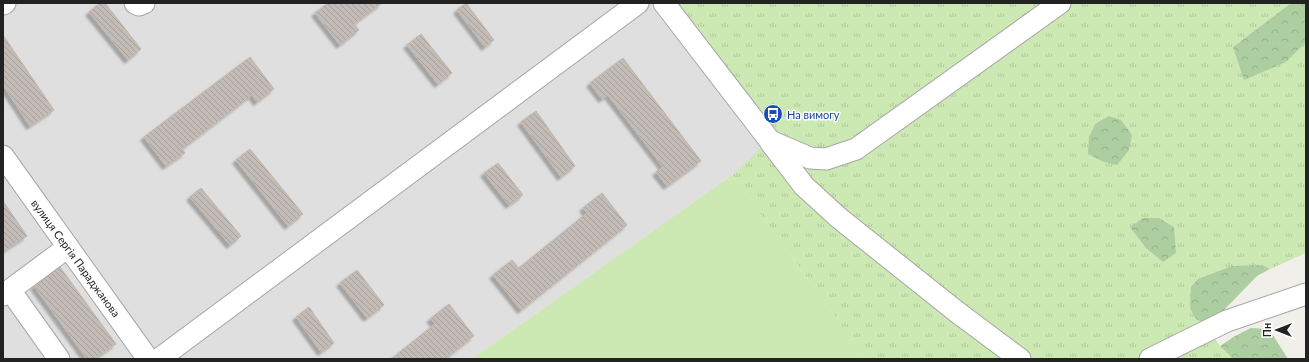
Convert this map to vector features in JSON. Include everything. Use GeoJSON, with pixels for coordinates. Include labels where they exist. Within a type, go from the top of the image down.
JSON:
{"type":"FeatureCollection","features":[{"type":"Feature","properties":{"kind":"street"},"geometry":{"type":"LineString","coordinates":[[135,3],[139,5],[144,3]]}},
{"type":"Feature","properties":{"kind":"street"},"geometry":{"type":"LineString","coordinates":[[159,359],[638,3]]}},
{"type":"Feature","properties":{"kind":"street"},"geometry":{"type":"LineString","coordinates":[[664,3],[804,186],[839,218],[957,312],[1020,359]]}},
{"type":"Feature","properties":{"kind":"street"},"geometry":{"type":"LineString","coordinates":[[770,141],[810,158],[826,159],[856,149],[1060,3]]}},
{"type":"Feature","properties":{"kind":"street","name":"вулиця Сергія Параджанова"},"geometry":{"type":"LineString","coordinates":[[3,156],[148,359]]}},
{"type":"Feature","properties":{"kind":"street"},"geometry":{"type":"LineString","coordinates":[[58,359],[7,293],[68,247]]}},
{"type":"Feature","properties":{"kind":"street"},"geometry":{"type":"LineString","coordinates":[[1150,359],[1227,322],[1306,294]]}},
{"type":"Feature","properties":{"kind":"shaded area"},"geometry":{"type":"Polygon","coordinates":[[[3,3],[663,3],[770,141],[732,175],[472,359],[3,359],[3,3]]]}},
{"type":"Feature","properties":{"kind":"green space"},"geometry":{"type":"Polygon","coordinates":[[[664,3],[1291,3],[1233,47],[1286,62],[1306,42],[1306,253],[1270,269],[1256,265],[1204,323],[1220,346],[1233,359],[866,359],[732,175],[769,141],[664,3]]]}},
{"type":"Feature","properties":{"kind":"green space"},"geometry":{"type":"Polygon","coordinates":[[[1291,3],[1306,3],[1306,42],[1286,62],[1244,80],[1233,47],[1291,3]]]}},
{"type":"Feature","properties":{"kind":"green space"},"geometry":{"type":"Polygon","coordinates":[[[1109,116],[1121,120],[1132,135],[1129,150],[1117,165],[1104,162],[1088,154],[1089,137],[1095,124],[1109,116]]]}},
{"type":"Feature","properties":{"kind":"green space"},"geometry":{"type":"Polygon","coordinates":[[[732,175],[866,359],[472,359],[732,175]]]}},
{"type":"Feature","properties":{"kind":"green space"},"geometry":{"type":"Polygon","coordinates":[[[1143,218],[1159,218],[1174,227],[1176,253],[1163,262],[1146,248],[1130,227],[1143,218]]]}},
{"type":"Feature","properties":{"kind":"green space"},"geometry":{"type":"Polygon","coordinates":[[[1262,265],[1270,269],[1257,276],[1219,315],[1204,323],[1196,319],[1190,308],[1191,287],[1198,279],[1232,266],[1262,265]]]}},
{"type":"Feature","properties":{"kind":"green space"},"geometry":{"type":"Polygon","coordinates":[[[1251,328],[1269,329],[1288,359],[1233,359],[1220,346],[1251,328]]]}},
{"type":"Feature","properties":{"kind":"building"},"geometry":{"type":"Polygon","coordinates":[[[100,3],[105,3],[141,49],[128,60],[89,12],[100,3]]]}},
{"type":"Feature","properties":{"kind":"building"},"geometry":{"type":"Polygon","coordinates":[[[328,3],[382,3],[354,24],[359,30],[340,45],[315,13],[328,3]]]}},
{"type":"Feature","properties":{"kind":"building"},"geometry":{"type":"Polygon","coordinates":[[[466,3],[494,40],[485,47],[457,10],[466,3]]]}},
{"type":"Feature","properties":{"kind":"building"},"geometry":{"type":"Polygon","coordinates":[[[421,34],[452,73],[438,84],[407,45],[421,34]]]}},
{"type":"Feature","properties":{"kind":"building"},"geometry":{"type":"Polygon","coordinates":[[[3,35],[54,110],[30,126],[3,85],[3,35]]]}},
{"type":"Feature","properties":{"kind":"building"},"geometry":{"type":"Polygon","coordinates":[[[250,57],[274,89],[257,102],[252,95],[182,149],[185,153],[166,166],[144,137],[250,57]]]}},
{"type":"Feature","properties":{"kind":"building"},"geometry":{"type":"Polygon","coordinates":[[[623,58],[701,161],[667,186],[656,172],[663,167],[608,95],[602,99],[590,83],[623,58]]]}},
{"type":"Feature","properties":{"kind":"building"},"geometry":{"type":"Polygon","coordinates":[[[536,111],[575,166],[561,177],[521,122],[536,111]]]}},
{"type":"Feature","properties":{"kind":"building"},"geometry":{"type":"Polygon","coordinates":[[[250,149],[303,214],[288,226],[236,160],[250,149]]]}},
{"type":"Feature","properties":{"kind":"building"},"geometry":{"type":"Polygon","coordinates":[[[498,163],[523,195],[509,205],[484,173],[498,163]]]}},
{"type":"Feature","properties":{"kind":"building"},"geometry":{"type":"Polygon","coordinates":[[[201,188],[241,236],[230,245],[190,197],[201,188]]]}},
{"type":"Feature","properties":{"kind":"building"},"geometry":{"type":"Polygon","coordinates":[[[602,193],[627,225],[521,310],[493,275],[512,260],[519,268],[587,213],[583,208],[602,193]]]}},
{"type":"Feature","properties":{"kind":"building"},"geometry":{"type":"Polygon","coordinates":[[[3,201],[27,236],[4,251],[3,250],[3,201]]]}},
{"type":"Feature","properties":{"kind":"building"},"geometry":{"type":"Polygon","coordinates":[[[60,267],[116,344],[95,359],[87,359],[34,286],[60,267]]]}},
{"type":"Feature","properties":{"kind":"building"},"geometry":{"type":"Polygon","coordinates":[[[357,270],[384,305],[367,318],[340,283],[357,270]]]}},
{"type":"Feature","properties":{"kind":"building"},"geometry":{"type":"Polygon","coordinates":[[[449,304],[474,336],[445,359],[391,359],[435,324],[430,319],[449,304]]]}},
{"type":"Feature","properties":{"kind":"building"},"geometry":{"type":"Polygon","coordinates":[[[309,307],[334,343],[321,352],[296,317],[309,307]]]}},
{"type":"Feature","properties":{"kind":"place","name":"На вимогу"},"geometry":{"type":"Point","coordinates":[773,114]}}]}
